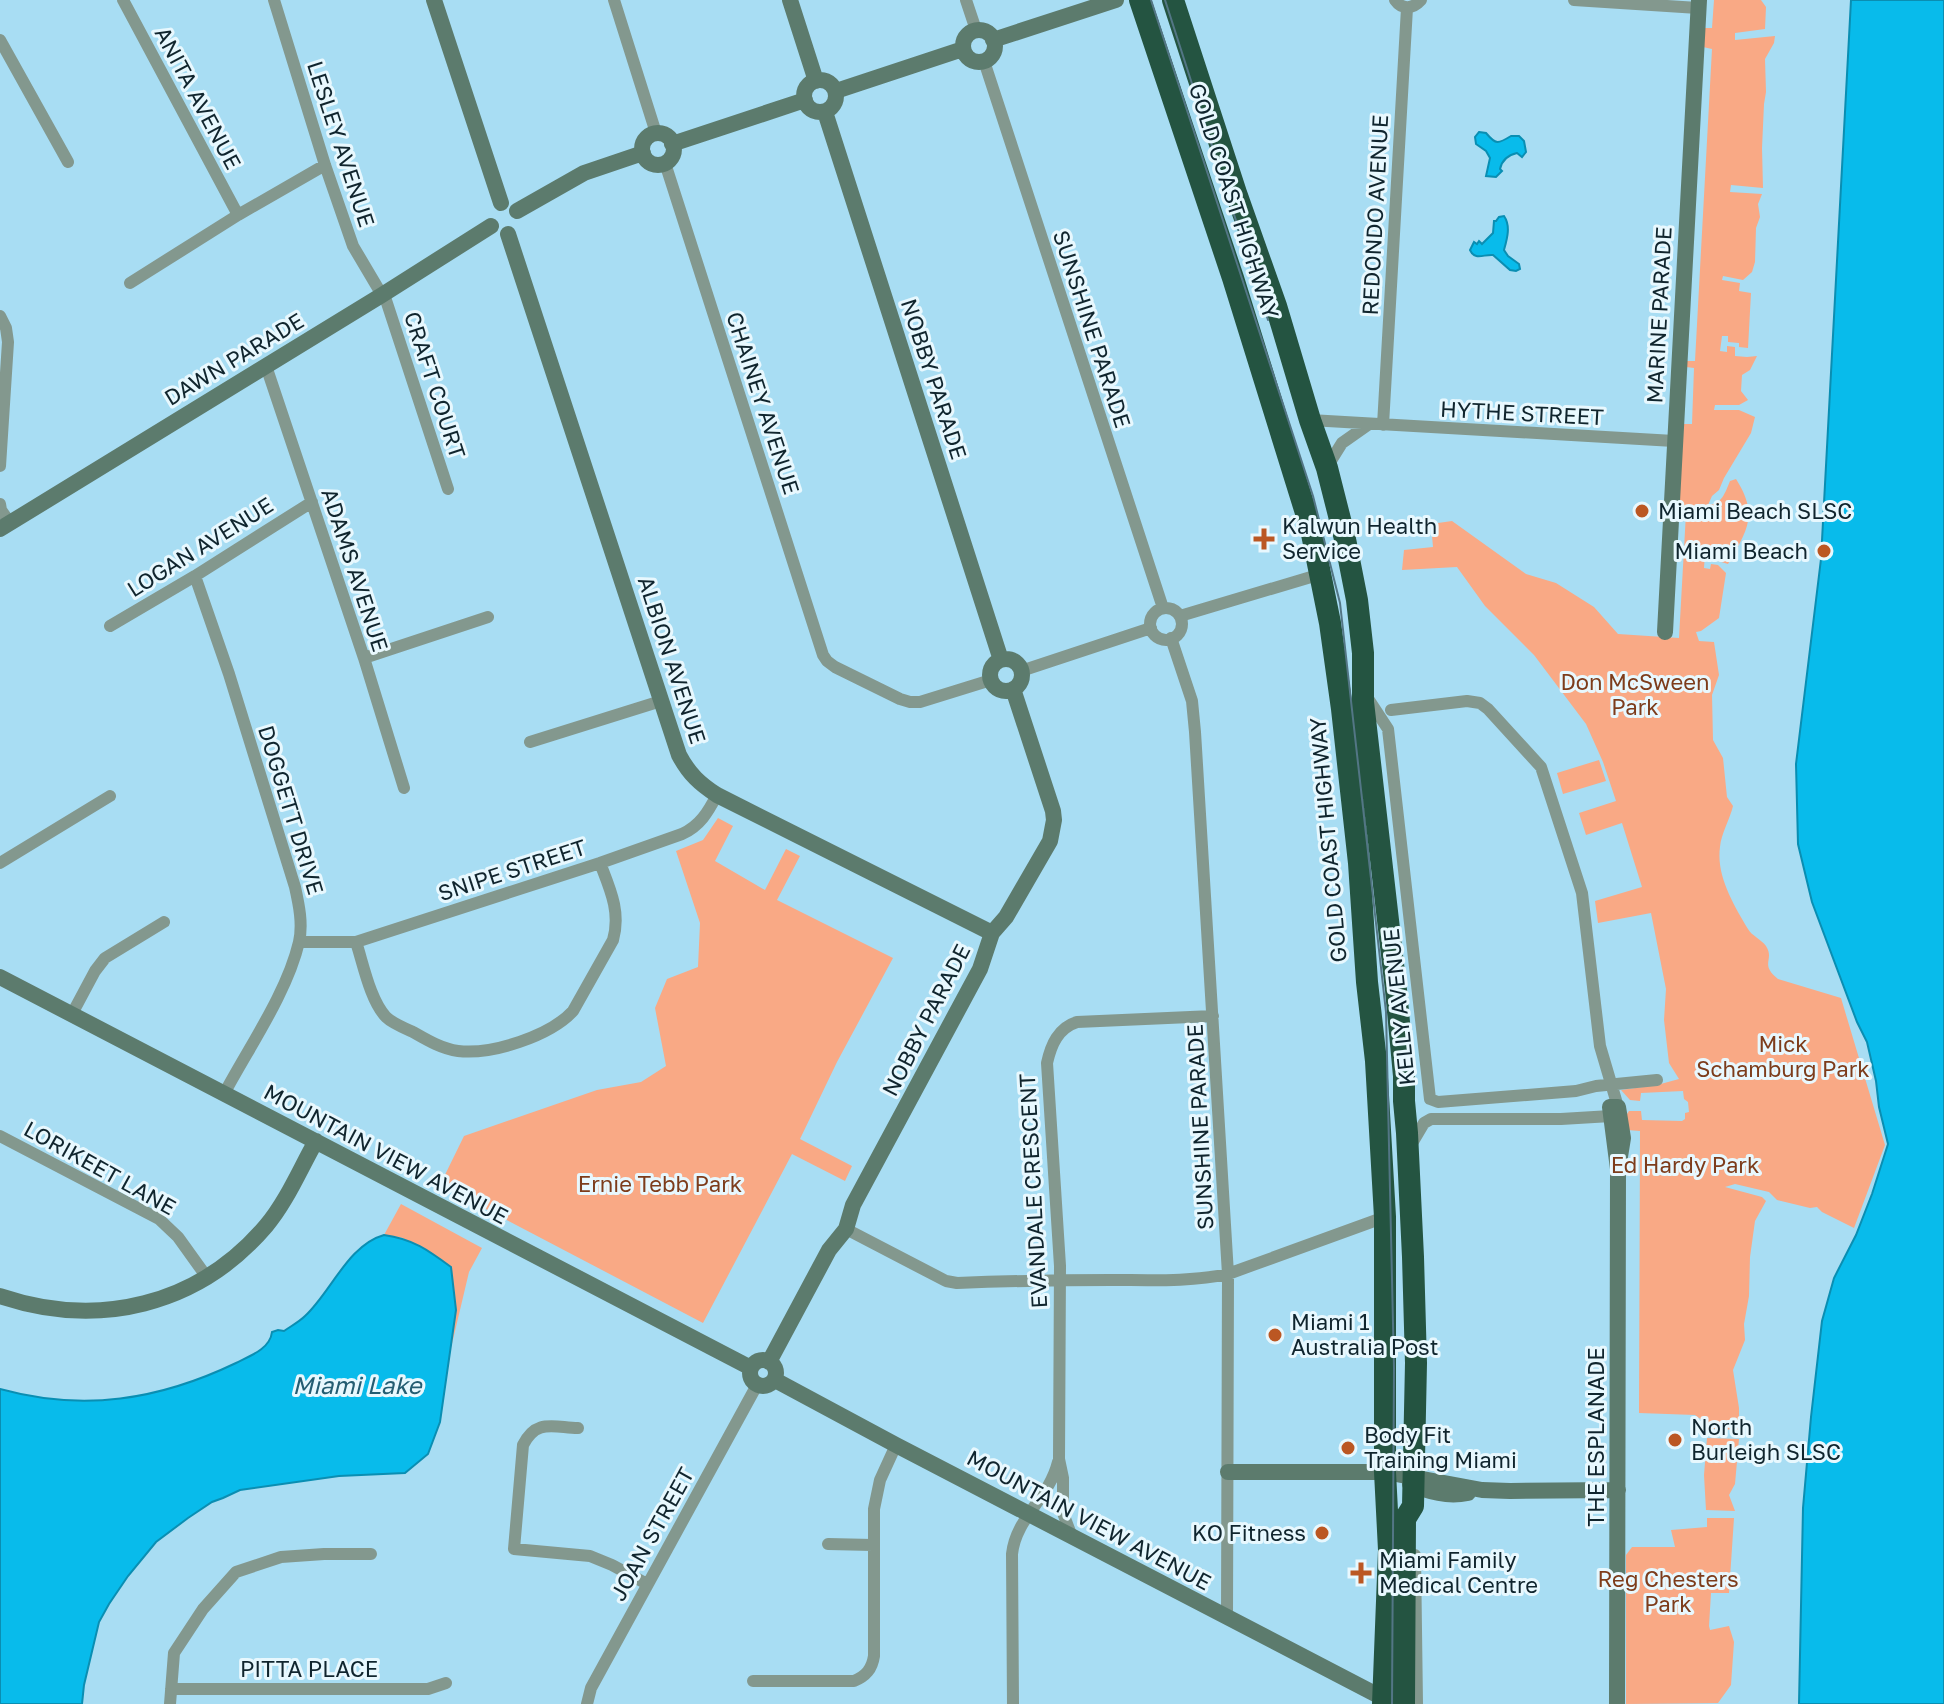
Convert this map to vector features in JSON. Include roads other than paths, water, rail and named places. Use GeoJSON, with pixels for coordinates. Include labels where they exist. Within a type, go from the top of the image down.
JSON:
{"type":"FeatureCollection","features":[{"type":"Feature","properties":{"kind":"highway","name":"GOLD COAST HIGHWAY"},"geometry":{"type":"LineString","coordinates":[[1140,0],[1296,476],[1321,574],[1342,709],[1376,1061],[1385,1217],[1385,1472],[1390,1702]]}},
{"type":"Feature","properties":{"kind":"highway","name":"GOLD COAST HIGHWAY"},"geometry":{"type":"LineString","coordinates":[[1173,0],[1327,468],[1357,600],[1363,653],[1363,690],[1398,1004],[1413,1257],[1416,1363],[1413,1506],[1390,1702]]}},
{"type":"Feature","properties":{"kind":"street","name":"ANITA AVENUE"},"geometry":{"type":"LineString","coordinates":[[123,0],[238,215]]}},
{"type":"Feature","properties":{"kind":"street","name":"LESLEY AVENUE"},"geometry":{"type":"LineString","coordinates":[[274,0],[353,246],[383,294]]}},
{"type":"Feature","properties":{"kind":"street"},"geometry":{"type":"LineString","coordinates":[[434,0],[501,203]]}},
{"type":"Feature","properties":{"kind":"street"},"geometry":{"type":"LineString","coordinates":[[614,0],[656,133]]}},
{"type":"Feature","properties":{"kind":"street"},"geometry":{"type":"LineString","coordinates":[[790,0],[816,81]]}},
{"type":"Feature","properties":{"kind":"street"},"geometry":{"type":"LineString","coordinates":[[966,0],[976,30]]}},
{"type":"Feature","properties":{"kind":"street"},"geometry":{"type":"LineString","coordinates":[[993,40],[1116,0]]}},
{"type":"Feature","properties":{"kind":"street"},"geometry":{"type":"LineString","coordinates":[[1395,0],[1407,8],[1421,0]]}},
{"type":"Feature","properties":{"kind":"street"},"geometry":{"type":"LineString","coordinates":[[1574,0],[1699,4]]}},
{"type":"Feature","properties":{"kind":"street","name":"MARINE PARADE"},"geometry":{"type":"LineString","coordinates":[[1665,632],[1699,4]]}},
{"type":"Feature","properties":{"kind":"street","name":"REDONDO AVENUE"},"geometry":{"type":"LineString","coordinates":[[1387,426],[1407,8]]}},
{"type":"Feature","properties":{"kind":"street"},"geometry":{"type":"LineString","coordinates":[[976,30],[988,34],[993,40],[994,49],[984,61],[971,60],[963,49],[965,39],[976,30]]}},
{"type":"Feature","properties":{"kind":"street"},"geometry":{"type":"LineString","coordinates":[[0,40],[68,162]]}},
{"type":"Feature","properties":{"kind":"street"},"geometry":{"type":"LineString","coordinates":[[836,91],[963,49]]}},
{"type":"Feature","properties":{"kind":"street","name":"SUNSHINE PARADE"},"geometry":{"type":"LineString","coordinates":[[984,61],[1163,608]]}},
{"type":"Feature","properties":{"kind":"street"},"geometry":{"type":"LineString","coordinates":[[816,81],[825,81],[836,91],[833,105],[825,112],[813,110],[805,100],[806,89],[816,81]]}},
{"type":"Feature","properties":{"kind":"street"},"geometry":{"type":"LineString","coordinates":[[672,144],[805,100]]}},
{"type":"Feature","properties":{"kind":"street","name":"NOBBY PARADE"},"geometry":{"type":"LineString","coordinates":[[825,112],[1001,660]]}},
{"type":"Feature","properties":{"kind":"street"},"geometry":{"type":"LineString","coordinates":[[656,133],[668,137],[673,152],[665,163],[657,165],[650,163],[643,153],[647,137],[656,133]]}},
{"type":"Feature","properties":{"kind":"street"},"geometry":{"type":"LineString","coordinates":[[517,211],[564,182],[643,153]]}},
{"type":"Feature","properties":{"kind":"street","name":"CHAINEY AVENUE"},"geometry":{"type":"LineString","coordinates":[[665,163],[823,655],[835,667],[910,702],[920,702],[991,680]]}},
{"type":"Feature","properties":{"kind":"street"},"geometry":{"type":"LineString","coordinates":[[130,283],[325,165]]}},
{"type":"Feature","properties":{"kind":"street"},"geometry":{"type":"LineString","coordinates":[[501,203],[511,204],[517,211],[517,220],[508,234],[497,233],[491,226],[493,210],[501,203]]}},
{"type":"Feature","properties":{"kind":"street","name":"DAWN PARADE"},"geometry":{"type":"LineString","coordinates":[[5,526],[491,226]]}},
{"type":"Feature","properties":{"kind":"street","name":"ALBION AVENUE"},"geometry":{"type":"LineString","coordinates":[[508,234],[683,764],[694,778],[717,795],[992,933]]}},
{"type":"Feature","properties":{"kind":"street","name":"CRAFT COURT"},"geometry":{"type":"LineString","coordinates":[[383,294],[448,489]]}},
{"type":"Feature","properties":{"kind":"street"},"geometry":{"type":"LineString","coordinates":[[0,316],[8,342],[0,466]]}},
{"type":"Feature","properties":{"kind":"street","name":"ADAMS AVENUE"},"geometry":{"type":"LineString","coordinates":[[266,366],[404,788]]}},
{"type":"Feature","properties":{"kind":"street","name":"HYTHE STREET"},"geometry":{"type":"LineString","coordinates":[[1310,420],[1674,441]]}},
{"type":"Feature","properties":{"kind":"street"},"geometry":{"type":"LineString","coordinates":[[1327,468],[1342,443],[1369,424]]}},
{"type":"Feature","properties":{"kind":"street","name":"LOGAN AVENUE"},"geometry":{"type":"LineString","coordinates":[[110,626],[312,502]]}},
{"type":"Feature","properties":{"kind":"street"},"geometry":{"type":"LineString","coordinates":[[0,504],[5,526]]}},
{"type":"Feature","properties":{"kind":"street"},"geometry":{"type":"LineString","coordinates":[[1180,616],[1321,574]]}},
{"type":"Feature","properties":{"kind":"street","name":"DOGGETT DRIVE"},"geometry":{"type":"LineString","coordinates":[[195,576],[295,887],[301,919],[299,942],[283,987],[224,1094]]}},
{"type":"Feature","properties":{"kind":"street"},"geometry":{"type":"LineString","coordinates":[[1163,608],[1173,609],[1182,622],[1179,632],[1166,639],[1156,636],[1151,628],[1151,618],[1163,608]]}},
{"type":"Feature","properties":{"kind":"street"},"geometry":{"type":"LineString","coordinates":[[364,658],[488,617]]}},
{"type":"Feature","properties":{"kind":"street"},"geometry":{"type":"LineString","coordinates":[[1021,671],[1151,628]]}},
{"type":"Feature","properties":{"kind":"street","name":"SUNSHINE PARADE"},"geometry":{"type":"LineString","coordinates":[[1171,638],[1192,701],[1228,1274],[1227,1617]]}},
{"type":"Feature","properties":{"kind":"street"},"geometry":{"type":"LineString","coordinates":[[1001,660],[1011,660],[1021,671],[1020,681],[1013,689],[1000,690],[991,680],[991,670],[1001,660]]}},
{"type":"Feature","properties":{"kind":"street","name":"NOBBY PARADE"},"geometry":{"type":"LineString","coordinates":[[769,1362],[829,1250],[846,1229],[853,1205],[980,969],[992,933],[1006,917],[1050,841],[1054,820],[1013,689]]}},
{"type":"Feature","properties":{"kind":"street","name":"KELLY AVENUE"},"geometry":{"type":"LineString","coordinates":[[1363,690],[1388,729],[1430,1099],[1438,1102],[1577,1091],[1657,1080]]}},
{"type":"Feature","properties":{"kind":"street"},"geometry":{"type":"LineString","coordinates":[[530,742],[661,701]]}},
{"type":"Feature","properties":{"kind":"street"},"geometry":{"type":"LineString","coordinates":[[1391,710],[1477,702],[1488,709],[1539,763],[1582,893],[1600,1046],[1598,1065],[1608,1085],[1615,1111],[1561,1119],[1431,1119],[1424,1123],[1408,1152]]}},
{"type":"Feature","properties":{"kind":"street","name":"SNIPE STREET"},"geometry":{"type":"LineString","coordinates":[[299,942],[356,942],[600,863],[693,830],[717,795]]}},
{"type":"Feature","properties":{"kind":"street"},"geometry":{"type":"LineString","coordinates":[[0,863],[110,796]]}},
{"type":"Feature","properties":{"kind":"street"},"geometry":{"type":"LineString","coordinates":[[356,942],[380,1009],[388,1019],[419,1036],[439,1046],[472,1052],[535,1036],[551,1029],[573,1011],[613,940],[617,927],[615,903],[600,863]]}},
{"type":"Feature","properties":{"kind":"street"},"geometry":{"type":"LineString","coordinates":[[72,1014],[105,958],[164,922]]}},
{"type":"Feature","properties":{"kind":"street","name":"MOUNTAIN VIEW AVENUE"},"geometry":{"type":"LineString","coordinates":[[0,977],[751,1368]]}},
{"type":"Feature","properties":{"kind":"street","name":"EVANDALE CRESCENT"},"geometry":{"type":"LineString","coordinates":[[1072,1537],[1063,1513],[1063,1478],[1059,1459],[1060,1280],[1047,1063],[1049,1050],[1068,1025],[1077,1022],[1213,1016]]}},
{"type":"Feature","properties":{"kind":"street","name":"THE ESPLANADE"},"geometry":{"type":"LineString","coordinates":[[1615,1111],[1623,1138],[1618,1169],[1617,1704]]}},
{"type":"Feature","properties":{"kind":"street","name":"LORIKEET LANE"},"geometry":{"type":"LineString","coordinates":[[0,1136],[159,1219],[178,1237],[206,1276]]}},
{"type":"Feature","properties":{"kind":"street"},"geometry":{"type":"LineString","coordinates":[[0,1296],[52,1309],[106,1311],[151,1302],[181,1290],[233,1258],[266,1226],[316,1141]]}},
{"type":"Feature","properties":{"kind":"street"},"geometry":{"type":"LineString","coordinates":[[846,1229],[946,1281],[957,1283],[1157,1279],[1228,1274],[1385,1217]]}},
{"type":"Feature","properties":{"kind":"street"},"geometry":{"type":"LineString","coordinates":[[760,1361],[769,1362],[776,1371],[775,1380],[765,1386],[757,1385],[751,1379],[751,1368],[760,1361]]}},
{"type":"Feature","properties":{"kind":"street","name":"MOUNTAIN VIEW AVENUE"},"geometry":{"type":"LineString","coordinates":[[775,1380],[1390,1702]]}},
{"type":"Feature","properties":{"kind":"street","name":"JOAN STREET"},"geometry":{"type":"LineString","coordinates":[[587,1704],[591,1688],[757,1385]]}},
{"type":"Feature","properties":{"kind":"street"},"geometry":{"type":"LineString","coordinates":[[578,1428],[538,1427],[528,1434],[523,1445],[514,1549],[590,1556],[647,1584]]}},
{"type":"Feature","properties":{"kind":"street"},"geometry":{"type":"LineString","coordinates":[[753,1681],[854,1681],[867,1673],[872,1665],[876,1494],[896,1445]]}},
{"type":"Feature","properties":{"kind":"street","name":"EVANDALE CRESCENT"},"geometry":{"type":"LineString","coordinates":[[1013,1704],[1012,1554],[1015,1535],[1050,1484],[1059,1459]]}},
{"type":"Feature","properties":{"kind":"street"},"geometry":{"type":"LineString","coordinates":[[1228,1472],[1385,1472],[1414,1482],[1482,1490],[1618,1490]]}},
{"type":"Feature","properties":{"kind":"street"},"geometry":{"type":"LineString","coordinates":[[1414,1482],[1432,1493],[1454,1496]]}},
{"type":"Feature","properties":{"kind":"street"},"geometry":{"type":"LineString","coordinates":[[1411,1533],[1429,1505],[1482,1490]]}},
{"type":"Feature","properties":{"kind":"street","name":"GOLD COAST HIGHWAY"},"geometry":{"type":"LineString","coordinates":[[1411,1533],[1417,1704]]}},
{"type":"Feature","properties":{"kind":"street"},"geometry":{"type":"LineString","coordinates":[[828,1544],[873,1545]]}},
{"type":"Feature","properties":{"kind":"street"},"geometry":{"type":"LineString","coordinates":[[170,1704],[174,1653],[203,1609],[236,1572],[281,1557],[371,1554]]}},
{"type":"Feature","properties":{"kind":"street","name":"PITTA PLACE"},"geometry":{"type":"LineString","coordinates":[[171,1689],[428,1689],[446,1683]]}},
{"type":"Feature","properties":{"kind":"water"},"geometry":{"type":"Polygon","coordinates":[[[1851,0],[1944,0],[1944,1704],[1799,1704],[1803,1508],[1822,1321],[1834,1278],[1856,1235],[1888,1144],[1867,1042],[1812,902],[1798,844],[1796,764],[1821,559],[1851,0]]]}},
{"type":"Feature","properties":{"kind":"water"},"geometry":{"type":"Polygon","coordinates":[[[1479,132],[1486,133],[1497,142],[1519,136],[1524,141],[1526,152],[1522,157],[1517,153],[1506,158],[1500,169],[1502,171],[1496,177],[1486,176],[1490,158],[1476,144],[1475,137],[1479,132]]]}},
{"type":"Feature","properties":{"kind":"water"},"geometry":{"type":"Polygon","coordinates":[[[1504,216],[1508,228],[1504,250],[1519,264],[1520,269],[1516,271],[1510,270],[1493,255],[1477,256],[1470,250],[1474,242],[1482,244],[1493,233],[1494,221],[1504,216]]]}},
{"type":"Feature","properties":{"kind":"water","name":"Miami Lake"},"geometry":{"type":"Polygon","coordinates":[[[384,1235],[420,1246],[451,1267],[456,1310],[440,1422],[428,1454],[405,1473],[339,1476],[240,1490],[212,1502],[156,1542],[109,1604],[99,1622],[82,1704],[0,1704],[0,1389],[61,1400],[91,1401],[149,1394],[207,1376],[253,1355],[268,1343],[272,1332],[284,1331],[300,1320],[360,1248],[384,1235]]]}},
{"type":"Feature","properties":{"kind":"tram line"},"geometry":{"type":"LineString","coordinates":[[1151,0],[1313,496],[1340,603],[1386,1012],[1394,1368],[1392,1704]]}},
{"type":"Feature","properties":{"kind":"tram line"},"geometry":{"type":"LineString","coordinates":[[1165,0],[1268,320]]}},
{"type":"Feature","properties":{"kind":"place","name":"Miami Beach SLSC"},"geometry":{"type":"Point","coordinates":[1642,511]}},
{"type":"Feature","properties":{"kind":"place","name":"Kalwun Health Service"},"geometry":{"type":"Point","coordinates":[1264,539]}},
{"type":"Feature","properties":{"kind":"place","name":"Miami Beach"},"geometry":{"type":"Point","coordinates":[1824,551]}},
{"type":"Feature","properties":{"kind":"place","name":"Miami 1 Australia Post"},"geometry":{"type":"Point","coordinates":[1275,1335]}},
{"type":"Feature","properties":{"kind":"place","name":"North Burleigh SLSC"},"geometry":{"type":"Point","coordinates":[1675,1440]}},
{"type":"Feature","properties":{"kind":"place","name":"Body Fit Training Miami"},"geometry":{"type":"Point","coordinates":[1348,1448]}},
{"type":"Feature","properties":{"kind":"place","name":"KO Fitness"},"geometry":{"type":"Point","coordinates":[1322,1533]}},
{"type":"Feature","properties":{"kind":"place","name":"Miami Family Medical Centre"},"geometry":{"type":"Point","coordinates":[1361,1573]}},
{"type":"Feature","properties":{"kind":"park label","name":"Don McSween Park"},"geometry":{"type":"Point","coordinates":[1635,694]}},
{"type":"Feature","properties":{"kind":"park label","name":"Mick Schamburg Park"},"geometry":{"type":"Point","coordinates":[1783,1056]}},
{"type":"Feature","properties":{"kind":"park label","name":"Ed Hardy Park"},"geometry":{"type":"Point","coordinates":[1685,1165]}},
{"type":"Feature","properties":{"kind":"park label","name":"Ernie Tebb Park"},"geometry":{"type":"Point","coordinates":[660,1184]}},
{"type":"Feature","properties":{"kind":"park label","name":"Reg Chesters Park"},"geometry":{"type":"Point","coordinates":[1668,1592]}}]}
